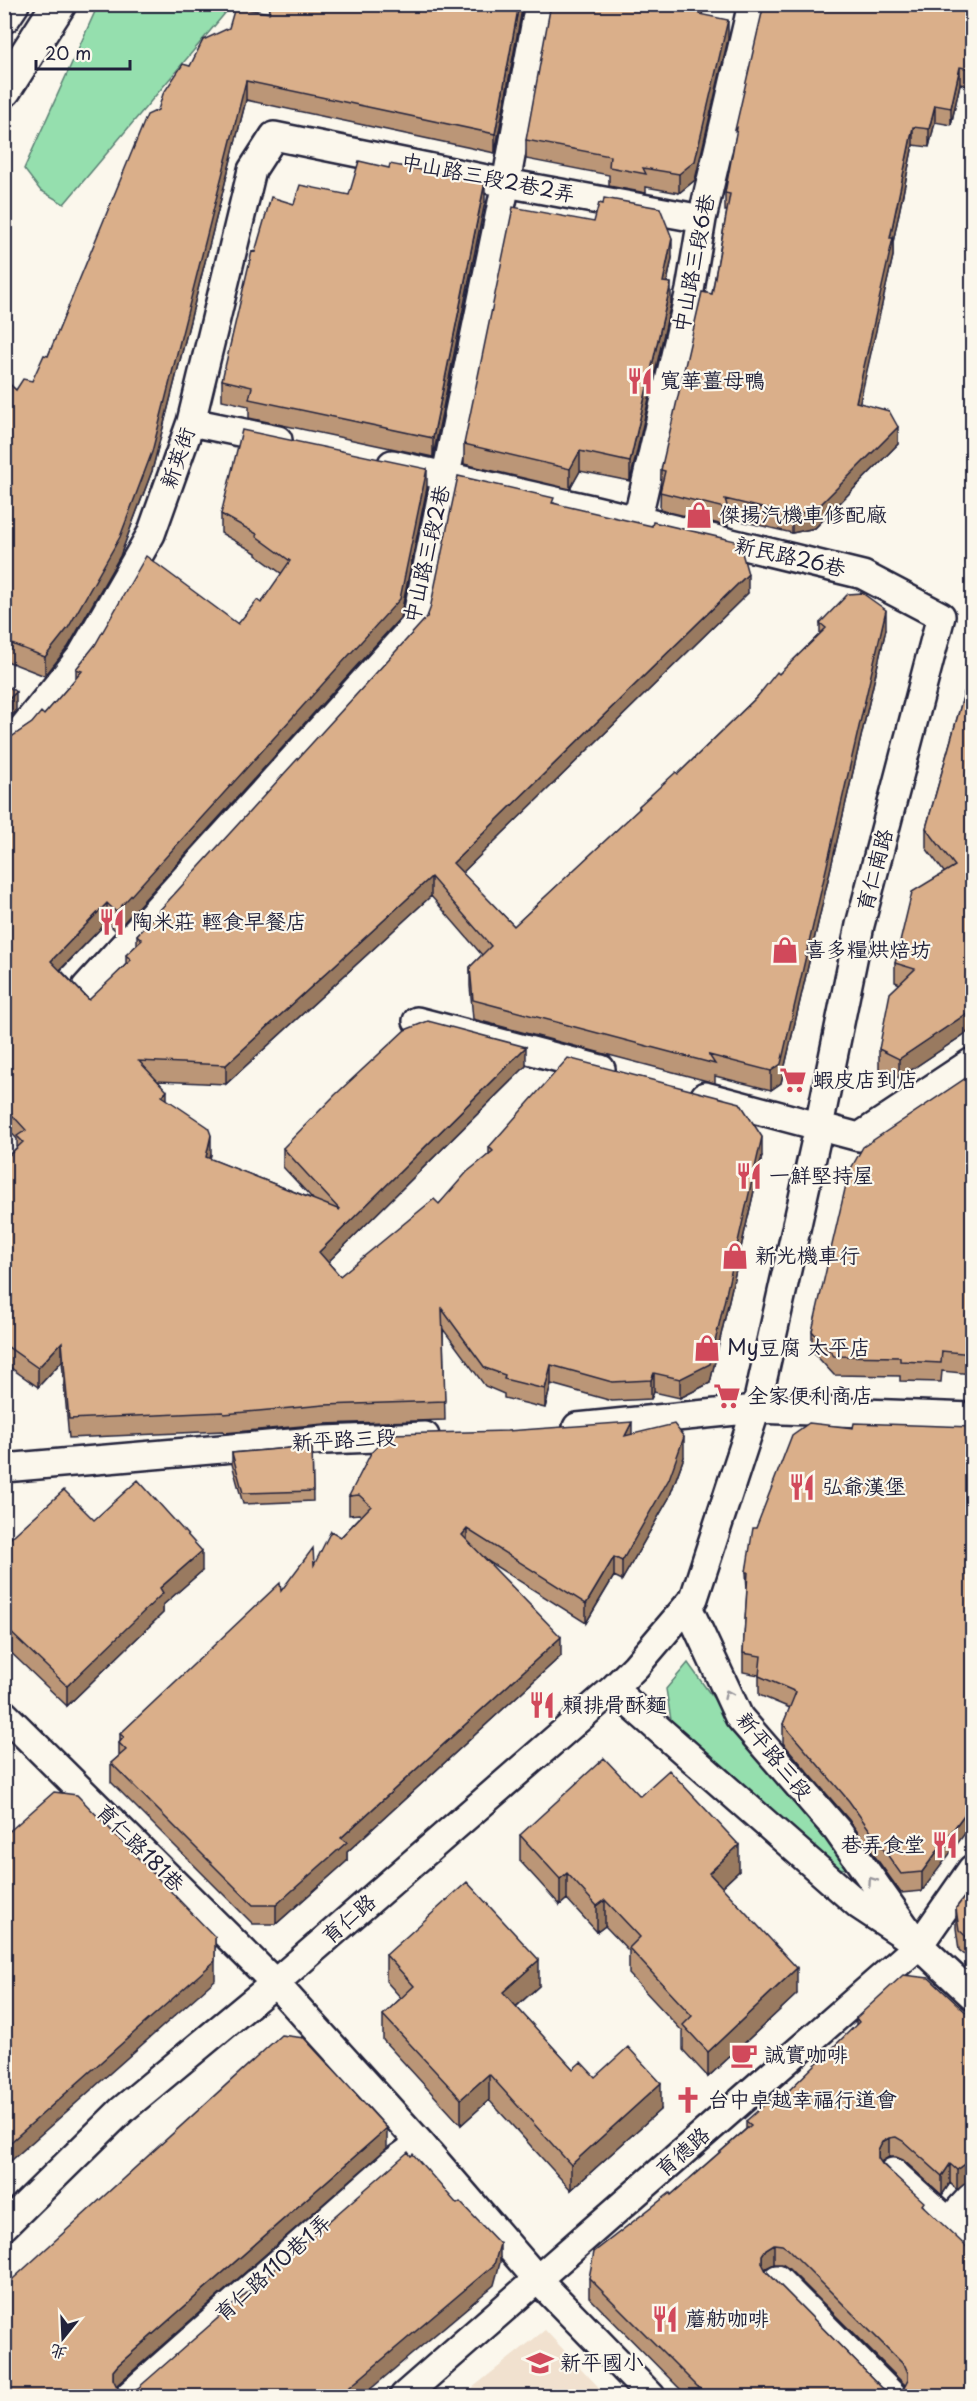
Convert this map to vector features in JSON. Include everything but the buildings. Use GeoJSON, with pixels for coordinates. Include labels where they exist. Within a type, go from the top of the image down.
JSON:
{"type":"FeatureCollection","features":[{"type":"Feature","properties":{"kind":"street"},"geometry":{"type":"LineString","coordinates":[[4,16],[12,4]]}},
{"type":"Feature","properties":{"kind":"street"},"geometry":{"type":"LineString","coordinates":[[4,90],[59,4]]}},
{"type":"Feature","properties":{"kind":"street","name":"中山路三段2巷"},"geometry":{"type":"LineString","coordinates":[[86,987],[415,625],[506,183],[539,4]]}},
{"type":"Feature","properties":{"kind":"street","name":"中山路三段6巷"},"geometry":{"type":"LineString","coordinates":[[637,521],[690,290],[702,219],[753,4]]}},
{"type":"Feature","properties":{"kind":"street","name":"中山路三段2巷2弄"},"geometry":{"type":"LineString","coordinates":[[274,135],[506,183],[702,219]]}},
{"type":"Feature","properties":{"kind":"street","name":"新英街"},"geometry":{"type":"LineString","coordinates":[[4,743],[22,729],[81,656],[151,534],[191,422],[252,170],[274,135]]}},
{"type":"Feature","properties":{"kind":"street"},"geometry":{"type":"LineString","coordinates":[[191,422],[307,446]]}},
{"type":"Feature","properties":{"kind":"street","name":"新民路26巷"},"geometry":{"type":"LineString","coordinates":[[364,458],[596,510],[863,575],[941,616]]}},
{"type":"Feature","properties":{"kind":"street","name":"育仁南路"},"geometry":{"type":"LineString","coordinates":[[819,1125],[860,925],[941,616]]}},
{"type":"Feature","properties":{"kind":"street"},"geometry":{"type":"LineString","coordinates":[[417,1021],[624,1075]]}},
{"type":"Feature","properties":{"kind":"street"},"geometry":{"type":"LineString","coordinates":[[681,1090],[859,1137],[972,1062]]}},
{"type":"Feature","properties":{"kind":"street"},"geometry":{"type":"LineString","coordinates":[[688,1606],[694,1598],[756,1409],[819,1125]]}},
{"type":"Feature","properties":{"kind":"street"},"geometry":{"type":"LineString","coordinates":[[554,1429],[756,1409],[972,1417]]}},
{"type":"Feature","properties":{"kind":"street","name":"新平路三段"},"geometry":{"type":"LineString","coordinates":[[4,1468],[325,1440],[448,1435]]}},
{"type":"Feature","properties":{"kind":"street","name":"育仁路"},"geometry":{"type":"LineString","coordinates":[[4,2226],[122,2110],[275,1983],[613,1689],[688,1606]]}},
{"type":"Feature","properties":{"kind":"street","name":"新平路三段"},"geometry":{"type":"LineString","coordinates":[[688,1606],[739,1717],[837,1830],[919,1945]]}},
{"type":"Feature","properties":{"kind":"street"},"geometry":{"type":"LineString","coordinates":[[613,1689],[860,1906],[919,1945],[972,1995]]}},
{"type":"Feature","properties":{"kind":"street","name":"育仁路181巷"},"geometry":{"type":"LineString","coordinates":[[4,1714],[275,1983]]}},
{"type":"Feature","properties":{"kind":"street","name":"育德路"},"geometry":{"type":"LineString","coordinates":[[404,2397],[919,1945],[972,1869]]}},
{"type":"Feature","properties":{"kind":"street"},"geometry":{"type":"LineString","coordinates":[[275,1983],[420,2143],[538,2280],[651,2397]]}},
{"type":"Feature","properties":{"kind":"street","name":"育仁路110巷1弄"},"geometry":{"type":"LineString","coordinates":[[128,2397],[390,2164],[420,2143]]}},
{"type":"Feature","properties":{"kind":"street"},"geometry":{"type":"LineString","coordinates":[[893,2172],[972,2243]]}},
{"type":"Feature","properties":{"kind":"street"},"geometry":{"type":"LineString","coordinates":[[949,2221],[972,2196]]}},
{"type":"Feature","properties":{"kind":"street"},"geometry":{"type":"LineString","coordinates":[[777,2279],[893,2397]]}},
{"type":"Feature","properties":{"kind":"shaded area","name":"新平國小"},"geometry":{"type":"Polygon","coordinates":[[[545,2330],[607,2396],[462,2396],[545,2330]]]}},
{"type":"Feature","properties":{"kind":"green space"},"geometry":{"type":"Polygon","coordinates":[[[98,5],[232,5],[64,204],[40,190],[24,169],[98,5]]]}},
{"type":"Feature","properties":{"kind":"green space"},"geometry":{"type":"Polygon","coordinates":[[[688,1663],[766,1766],[850,1863],[846,1869],[837,1868],[671,1720],[666,1689],[688,1663]]]}},
{"type":"Feature","properties":{"kind":"place","name":"寬華薑母鴨"},"geometry":{"type":"Point","coordinates":[640,381]}},
{"type":"Feature","properties":{"kind":"place","name":"傑揚汽機車修配廠"},"geometry":{"type":"Point","coordinates":[699,515]}},
{"type":"Feature","properties":{"kind":"place","name":"陶米莊 輕食早餐店"},"geometry":{"type":"Point","coordinates":[112,922]}},
{"type":"Feature","properties":{"kind":"place","name":"喜多糧烘焙坊"},"geometry":{"type":"Point","coordinates":[785,950]}},
{"type":"Feature","properties":{"kind":"place","name":"蝦皮店到店"},"geometry":{"type":"Point","coordinates":[793,1080]}},
{"type":"Feature","properties":{"kind":"place","name":"一鮮堅持屋"},"geometry":{"type":"Point","coordinates":[749,1176]}},
{"type":"Feature","properties":{"kind":"place","name":"新光機車行"},"geometry":{"type":"Point","coordinates":[735,1256]}},
{"type":"Feature","properties":{"kind":"place","name":"My豆腐 太平店"},"geometry":{"type":"Point","coordinates":[707,1348]}},
{"type":"Feature","properties":{"kind":"place","name":"全家便利商店"},"geometry":{"type":"Point","coordinates":[727,1396]}},
{"type":"Feature","properties":{"kind":"place","name":"弘爺漢堡"},"geometry":{"type":"Point","coordinates":[802,1487]}},
{"type":"Feature","properties":{"kind":"place","name":"賴排骨酥麵"},"geometry":{"type":"Point","coordinates":[542,1705]}},
{"type":"Feature","properties":{"kind":"place","name":"巷弄食堂"},"geometry":{"type":"Point","coordinates":[945,1845]}},
{"type":"Feature","properties":{"kind":"place","name":"誠實咖啡"},"geometry":{"type":"Point","coordinates":[744,2055]}},
{"type":"Feature","properties":{"kind":"place","name":"台中卓越幸福行道會"},"geometry":{"type":"Point","coordinates":[688,2100]}},
{"type":"Feature","properties":{"kind":"place","name":"蘑舫咖啡"},"geometry":{"type":"Point","coordinates":[665,2319]}},
{"type":"Feature","properties":{"kind":"place","name":"新平國小"},"geometry":{"type":"Point","coordinates":[540,2363]}}]}
